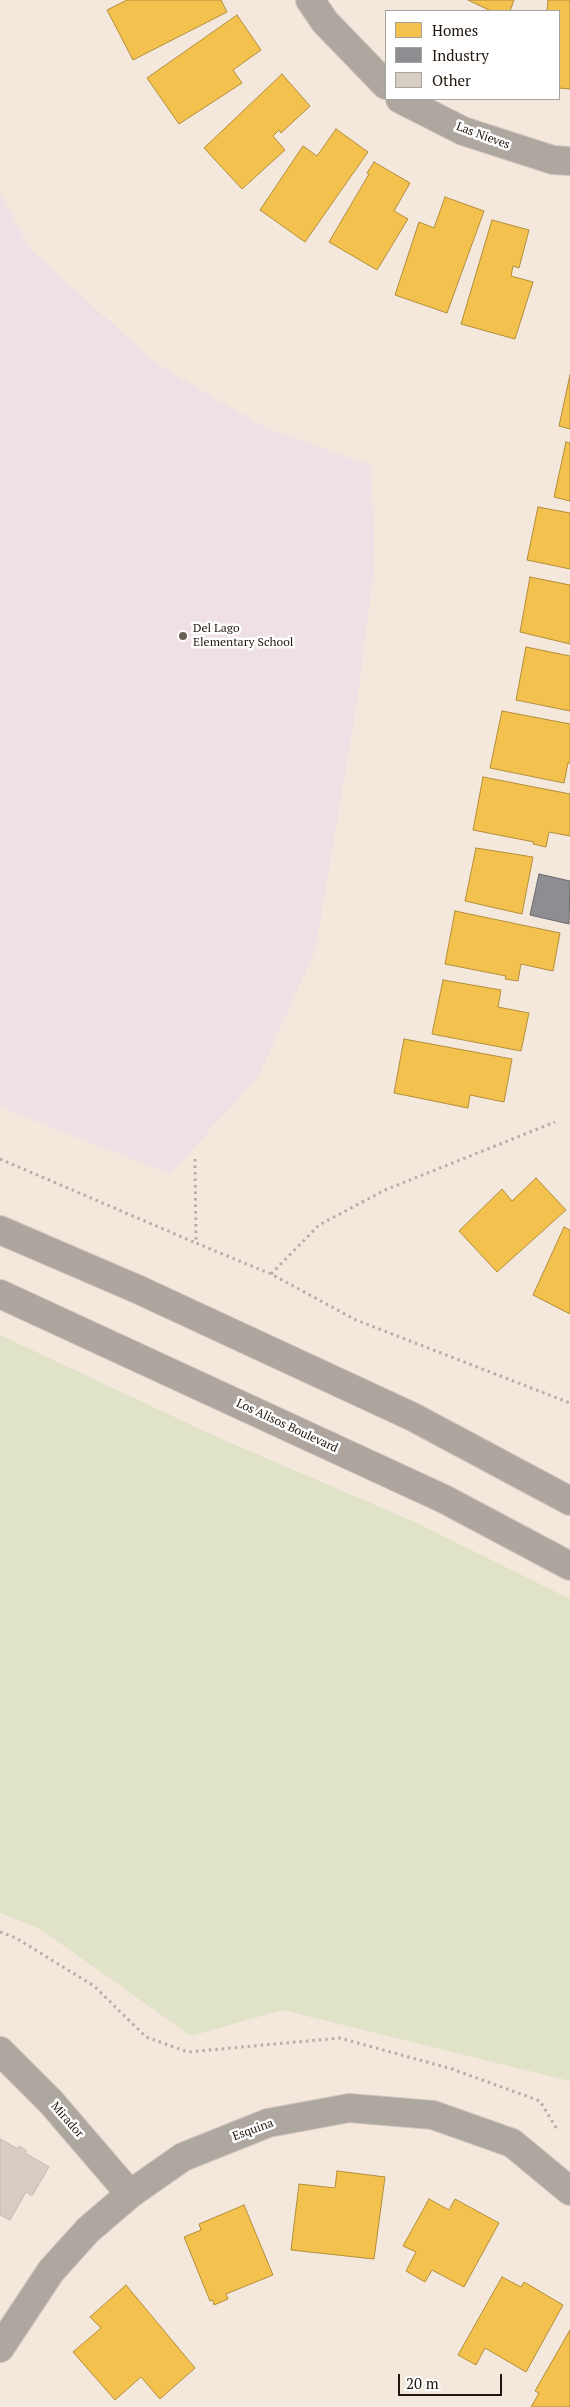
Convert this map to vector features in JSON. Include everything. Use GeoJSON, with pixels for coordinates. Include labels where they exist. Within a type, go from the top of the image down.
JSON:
{"type":"FeatureCollection","features":[{"type":"Feature","properties":{"kind":"main road"},"geometry":{"type":"LineString","coordinates":[[0,1230],[137,1289],[412,1417],[570,1501]]}},
{"type":"Feature","properties":{"kind":"main road","name":"Los Alisos Boulevard"},"geometry":{"type":"LineString","coordinates":[[0,1294],[444,1499],[570,1566]]}},
{"type":"Feature","properties":{"kind":"street"},"geometry":{"type":"LineString","coordinates":[[310,0],[325,22],[385,84]]}},
{"type":"Feature","properties":{"kind":"street","name":"Las Nieves"},"geometry":{"type":"LineString","coordinates":[[402,100],[463,131],[554,160],[570,161]]}},
{"type":"Feature","properties":{"kind":"street","name":"Mirador"},"geometry":{"type":"LineString","coordinates":[[0,2051],[51,2102],[130,2194]]}},
{"type":"Feature","properties":{"kind":"street","name":"Esquina"},"geometry":{"type":"LineString","coordinates":[[0,2348],[52,2271],[88,2230],[130,2194],[183,2157],[268,2123],[349,2108],[433,2115],[512,2143],[570,2190]]}},
{"type":"Feature","properties":{"kind":"path"},"geometry":{"type":"LineString","coordinates":[[271,1274],[319,1225],[386,1190],[555,1122]]}},
{"type":"Feature","properties":{"kind":"path"},"geometry":{"type":"LineString","coordinates":[[0,1159],[271,1274],[356,1320],[570,1403]]}},
{"type":"Feature","properties":{"kind":"path"},"geometry":{"type":"LineString","coordinates":[[195,1159],[196,1243]]}},
{"type":"Feature","properties":{"kind":"path"},"geometry":{"type":"LineString","coordinates":[[0,1932],[16,1938],[94,1986],[146,2037],[188,2052],[340,2038],[452,2069],[540,2101],[558,2131]]}},
{"type":"Feature","properties":{"kind":"shaded area","name":"Del Lago Elementary School"},"geometry":{"type":"Polygon","coordinates":[[[0,192],[30,249],[158,365],[268,429],[371,465],[375,563],[356,710],[315,951],[258,1077],[170,1174],[0,1107],[0,192]]]}},
{"type":"Feature","properties":{"kind":"green space"},"geometry":{"type":"Polygon","coordinates":[[[0,1335],[217,1437],[417,1523],[570,1599],[570,2081],[282,2010],[191,2036],[40,1929],[0,1913],[0,1335]]]}},
{"type":"Feature","properties":{"kind":"building: Homes"},"geometry":{"type":"Polygon","coordinates":[[[127,0],[221,0],[227,12],[133,60],[107,10],[127,0]]]}},
{"type":"Feature","properties":{"kind":"building: Homes"},"geometry":{"type":"Polygon","coordinates":[[[468,0],[514,0],[510,10],[489,10],[468,0]]]}},
{"type":"Feature","properties":{"kind":"building: Homes"},"geometry":{"type":"Polygon","coordinates":[[[548,0],[570,0],[570,89],[560,88],[560,10],[547,10],[548,0]]]}},
{"type":"Feature","properties":{"kind":"building: Homes"},"geometry":{"type":"Polygon","coordinates":[[[237,15],[261,50],[233,70],[242,83],[179,124],[147,78],[237,15]]]}},
{"type":"Feature","properties":{"kind":"building: Homes"},"geometry":{"type":"Polygon","coordinates":[[[282,74],[310,106],[281,133],[279,130],[273,136],[285,150],[242,189],[204,148],[282,74]]]}},
{"type":"Feature","properties":{"kind":"building: Homes"},"geometry":{"type":"Polygon","coordinates":[[[336,129],[368,152],[305,242],[260,210],[303,146],[317,156],[336,129]]]}},
{"type":"Feature","properties":{"kind":"building: Homes"},"geometry":{"type":"Polygon","coordinates":[[[374,162],[410,183],[394,211],[408,219],[377,270],[329,242],[369,174],[367,173],[374,162]]]}},
{"type":"Feature","properties":{"kind":"building: Homes"},"geometry":{"type":"Polygon","coordinates":[[[445,197],[484,211],[447,313],[395,295],[419,222],[434,228],[445,197]]]}},
{"type":"Feature","properties":{"kind":"building: Homes"},"geometry":{"type":"Polygon","coordinates":[[[492,220],[529,230],[519,268],[513,266],[511,276],[533,282],[515,339],[461,324],[492,220]]]}},
{"type":"Feature","properties":{"kind":"building: Homes"},"geometry":{"type":"Polygon","coordinates":[[[570,375],[570,429],[559,426],[570,375]]]}},
{"type":"Feature","properties":{"kind":"building: Homes"},"geometry":{"type":"Polygon","coordinates":[[[566,442],[570,443],[570,501],[554,497],[566,442]]]}},
{"type":"Feature","properties":{"kind":"building: Homes"},"geometry":{"type":"Polygon","coordinates":[[[538,507],[570,513],[570,569],[527,560],[538,507]]]}},
{"type":"Feature","properties":{"kind":"building: Homes"},"geometry":{"type":"Polygon","coordinates":[[[530,577],[570,585],[570,644],[520,632],[530,577]]]}},
{"type":"Feature","properties":{"kind":"building: Homes"},"geometry":{"type":"Polygon","coordinates":[[[526,647],[570,656],[570,711],[516,700],[526,647]]]}},
{"type":"Feature","properties":{"kind":"building: Homes"},"geometry":{"type":"Polygon","coordinates":[[[502,711],[570,724],[570,763],[568,763],[564,783],[490,768],[502,711]]]}},
{"type":"Feature","properties":{"kind":"building: Homes"},"geometry":{"type":"Polygon","coordinates":[[[483,777],[570,794],[570,836],[549,832],[546,847],[533,844],[534,842],[473,830],[483,777]]]}},
{"type":"Feature","properties":{"kind":"building: Homes"},"geometry":{"type":"Polygon","coordinates":[[[476,848],[533,857],[522,914],[465,901],[476,848]]]}},
{"type":"Feature","properties":{"kind":"building: Homes"},"geometry":{"type":"Polygon","coordinates":[[[455,911],[560,933],[553,971],[521,964],[518,981],[505,979],[506,976],[445,964],[455,911]]]}},
{"type":"Feature","properties":{"kind":"building: Homes"},"geometry":{"type":"Polygon","coordinates":[[[443,980],[501,990],[498,1007],[529,1013],[521,1051],[432,1034],[443,980]]]}},
{"type":"Feature","properties":{"kind":"building: Homes"},"geometry":{"type":"Polygon","coordinates":[[[404,1039],[512,1059],[504,1102],[470,1095],[468,1108],[394,1093],[404,1039]]]}},
{"type":"Feature","properties":{"kind":"building: Homes"},"geometry":{"type":"Polygon","coordinates":[[[536,1178],[566,1210],[497,1272],[459,1231],[502,1189],[512,1201],[536,1178]]]}},
{"type":"Feature","properties":{"kind":"building: Homes"},"geometry":{"type":"Polygon","coordinates":[[[564,1227],[570,1230],[570,1314],[533,1295],[564,1227]]]}},
{"type":"Feature","properties":{"kind":"building: Homes"},"geometry":{"type":"Polygon","coordinates":[[[337,2171],[385,2177],[374,2259],[291,2250],[299,2184],[335,2188],[337,2171]]]}},
{"type":"Feature","properties":{"kind":"building: Homes"},"geometry":{"type":"Polygon","coordinates":[[[429,2199],[449,2210],[455,2199],[499,2223],[464,2287],[432,2270],[425,2282],[406,2271],[416,2252],[403,2246],[429,2199]]]}},
{"type":"Feature","properties":{"kind":"building: Homes"},"geometry":{"type":"Polygon","coordinates":[[[244,2205],[273,2275],[226,2294],[228,2299],[214,2305],[213,2300],[210,2301],[184,2237],[201,2230],[199,2224],[244,2205]]]}},
{"type":"Feature","properties":{"kind":"building: Homes"},"geometry":{"type":"Polygon","coordinates":[[[502,2277],[521,2287],[524,2282],[563,2305],[526,2372],[485,2348],[476,2365],[458,2355],[502,2277]]]}},
{"type":"Feature","properties":{"kind":"building: Homes"},"geometry":{"type":"Polygon","coordinates":[[[126,2285],[195,2368],[160,2399],[141,2377],[115,2400],[73,2352],[101,2328],[90,2317],[126,2285]]]}},
{"type":"Feature","properties":{"kind":"building: Homes"},"geometry":{"type":"Polygon","coordinates":[[[570,2330],[570,2407],[531,2407],[539,2393],[535,2391],[570,2330]]]}},
{"type":"Feature","properties":{"kind":"building: Industry"},"geometry":{"type":"Polygon","coordinates":[[[539,874],[570,881],[569,924],[530,915],[539,874]]]}},
{"type":"Feature","properties":{"kind":"building: Other"},"geometry":{"type":"Polygon","coordinates":[[[0,2139],[18,2149],[19,2146],[27,2151],[25,2153],[49,2167],[32,2196],[26,2192],[10,2220],[0,2215],[0,2139]]]}},
{"type":"Feature","properties":{"kind":"place","name":"Del Lago Elementary School"},"geometry":{"type":"Point","coordinates":[183,636]}}]}
